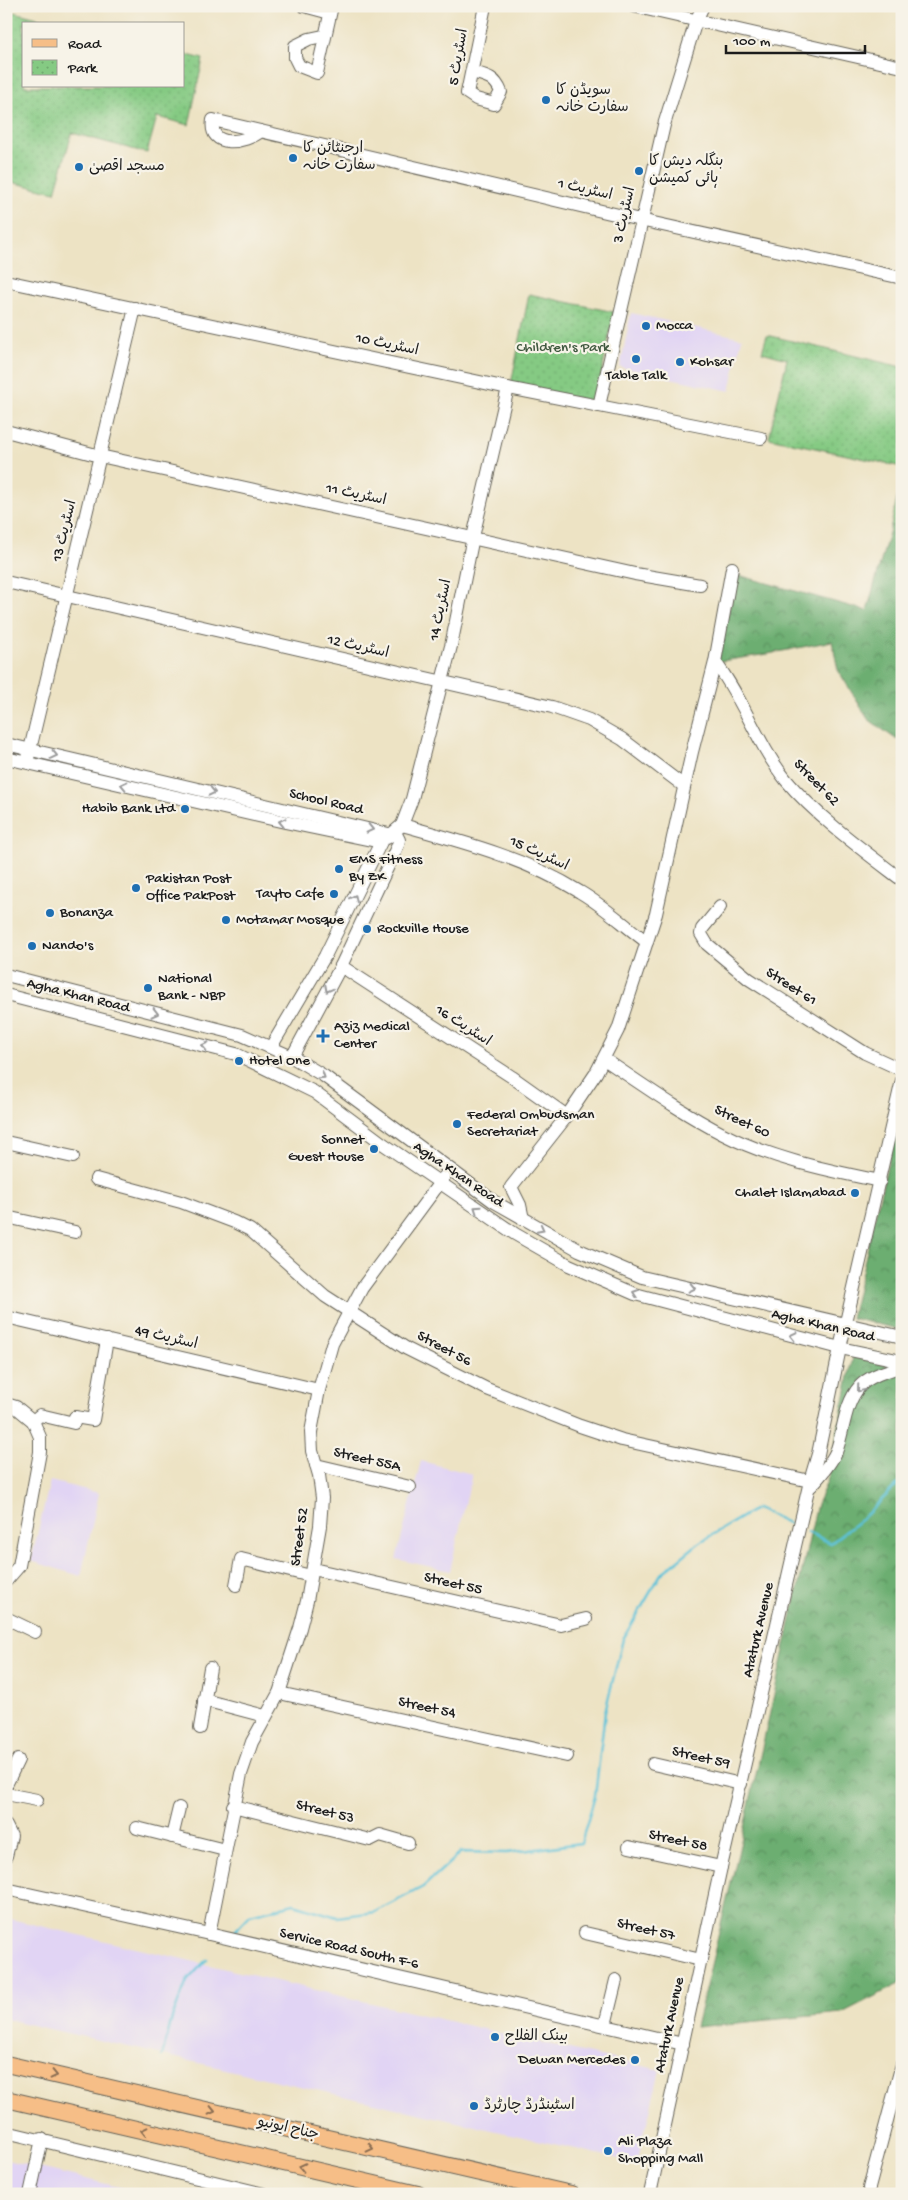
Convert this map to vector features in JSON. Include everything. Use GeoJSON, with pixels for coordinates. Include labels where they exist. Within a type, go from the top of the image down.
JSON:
{"type":"FeatureCollection","features":[{"type":"Feature","properties":{"kind":"main road","name":"جناح ایونیو"},"geometry":{"type":"LineString","coordinates":[[6,2064],[571,2194]]}},
{"type":"Feature","properties":{"kind":"main road"},"geometry":{"type":"LineString","coordinates":[[6,2099],[418,2194]]}},
{"type":"Feature","properties":{"kind":"street"},"geometry":{"type":"LineString","coordinates":[[304,6],[331,9],[317,73],[298,66],[295,58],[296,46],[309,39],[323,36]]}},
{"type":"Feature","properties":{"kind":"street","name":"اسٹریٹ 5"},"geometry":{"type":"LineString","coordinates":[[472,72],[492,78],[497,83],[501,92],[494,104],[476,99],[467,93],[485,6]]}},
{"type":"Feature","properties":{"kind":"street"},"geometry":{"type":"LineString","coordinates":[[633,6],[902,67]]}},
{"type":"Feature","properties":{"kind":"street","name":"اسٹریٹ 3"},"geometry":{"type":"LineString","coordinates":[[599,406],[640,220],[664,125],[696,21],[703,6]]}},
{"type":"Feature","properties":{"kind":"street","name":"اسٹریٹ 1"},"geometry":{"type":"LineString","coordinates":[[261,131],[640,220],[902,278]]}},
{"type":"Feature","properties":{"kind":"street","name":"اسٹریٹ 10"},"geometry":{"type":"LineString","coordinates":[[6,280],[508,388],[761,438]]}},
{"type":"Feature","properties":{"kind":"street","name":"اسٹریٹ 13"},"geometry":{"type":"LineString","coordinates":[[27,763],[135,308]]}},
{"type":"Feature","properties":{"kind":"street","name":"اسٹریٹ 14"},"geometry":{"type":"LineString","coordinates":[[398,835],[412,799],[440,682],[451,646],[473,537],[508,388]]}},
{"type":"Feature","properties":{"kind":"street","name":"اسٹریٹ 11"},"geometry":{"type":"LineString","coordinates":[[6,431],[100,456],[635,574],[700,585]]}},
{"type":"Feature","properties":{"kind":"street"},"geometry":{"type":"LineString","coordinates":[[523,1219],[520,1205],[511,1187],[567,1116],[604,1059],[618,1030],[656,914],[684,786],[715,662],[732,568]]}},
{"type":"Feature","properties":{"kind":"street","name":"اسٹریٹ 12"},"geometry":{"type":"LineString","coordinates":[[6,582],[552,707],[589,720],[622,739],[684,786]]}},
{"type":"Feature","properties":{"kind":"street","name":"Street 62"},"geometry":{"type":"LineString","coordinates":[[715,662],[729,681],[765,746],[786,779],[814,808],[902,880]]}},
{"type":"Feature","properties":{"kind":"street","name":"School Road"},"geometry":{"type":"LineString","coordinates":[[6,744],[398,835]]}},
{"type":"Feature","properties":{"kind":"street","name":"School Road"},"geometry":{"type":"LineString","coordinates":[[6,758],[381,842]]}},
{"type":"Feature","properties":{"kind":"street"},"geometry":{"type":"LineString","coordinates":[[271,1047],[325,956],[381,842],[398,835]]}},
{"type":"Feature","properties":{"kind":"street"},"geometry":{"type":"LineString","coordinates":[[292,1058],[340,966],[398,835]]}},
{"type":"Feature","properties":{"kind":"street","name":"اسٹریٹ 15"},"geometry":{"type":"LineString","coordinates":[[398,835],[481,847],[523,862],[581,892],[647,942]]}},
{"type":"Feature","properties":{"kind":"street","name":"Street 61"},"geometry":{"type":"LineString","coordinates":[[720,907],[702,929],[703,939],[711,949],[749,979],[826,1029],[865,1053],[902,1070]]}},
{"type":"Feature","properties":{"kind":"street","name":"اسٹریٹ 16"},"geometry":{"type":"LineString","coordinates":[[340,966],[512,1077],[567,1116]]}},
{"type":"Feature","properties":{"kind":"street","name":"Agha Khan Road"},"geometry":{"type":"LineString","coordinates":[[6,975],[242,1035],[271,1047],[324,1076],[493,1201],[579,1250],[642,1277],[902,1337]]}},
{"type":"Feature","properties":{"kind":"street","name":"Agha Khan Road"},"geometry":{"type":"LineString","coordinates":[[6,995],[236,1054],[314,1092],[440,1183],[523,1239],[569,1265],[635,1294],[840,1348],[902,1361]]}},
{"type":"Feature","properties":{"kind":"street"},"geometry":{"type":"LineString","coordinates":[[236,1054],[242,1035]]}},
{"type":"Feature","properties":{"kind":"street","name":"Street 60"},"geometry":{"type":"LineString","coordinates":[[604,1059],[711,1127],[740,1142],[805,1164],[880,1181]]}},
{"type":"Feature","properties":{"kind":"street","name":"Ataturk Avenue"},"geometry":{"type":"LineString","coordinates":[[651,2192],[721,1867],[742,1784],[809,1485],[818,1454],[840,1348],[902,1080]]}},
{"type":"Feature","properties":{"kind":"street"},"geometry":{"type":"LineString","coordinates":[[6,1142],[72,1157]]}},
{"type":"Feature","properties":{"kind":"street","name":"Street 52"},"geometry":{"type":"LineString","coordinates":[[209,1934],[240,1774],[252,1742],[279,1693],[300,1628],[312,1572],[322,1498],[312,1451],[312,1432],[319,1390],[332,1344],[362,1288],[450,1169]]}},
{"type":"Feature","properties":{"kind":"street","name":"Street 56"},"geometry":{"type":"LineString","coordinates":[[96,1179],[181,1202],[250,1230],[325,1296],[407,1349],[487,1389],[580,1426],[622,1440],[809,1485]]}},
{"type":"Feature","properties":{"kind":"street"},"geometry":{"type":"LineString","coordinates":[[6,1217],[75,1232]]}},
{"type":"Feature","properties":{"kind":"street","name":"اسٹریٹ 49"},"geometry":{"type":"LineString","coordinates":[[6,1317],[319,1390]]}},
{"type":"Feature","properties":{"kind":"street"},"geometry":{"type":"LineString","coordinates":[[6,1404],[16,1407],[36,1418],[74,1423],[75,1417],[93,1420],[107,1340]]}},
{"type":"Feature","properties":{"kind":"street"},"geometry":{"type":"LineString","coordinates":[[809,1485],[824,1471],[836,1451],[844,1418],[856,1392],[867,1380],[902,1366]]}},
{"type":"Feature","properties":{"kind":"street"},"geometry":{"type":"LineString","coordinates":[[6,1581],[19,1566],[40,1452],[40,1437],[36,1418]]}},
{"type":"Feature","properties":{"kind":"street","name":"Street 55A"},"geometry":{"type":"LineString","coordinates":[[316,1465],[410,1487]]}},
{"type":"Feature","properties":{"kind":"street","name":"Street 55"},"geometry":{"type":"LineString","coordinates":[[236,1585],[241,1560],[312,1572],[561,1625],[586,1619]]}},
{"type":"Feature","properties":{"kind":"street"},"geometry":{"type":"LineString","coordinates":[[6,1618],[35,1632]]}},
{"type":"Feature","properties":{"kind":"street"},"geometry":{"type":"LineString","coordinates":[[200,1728],[210,1668]]}},
{"type":"Feature","properties":{"kind":"street","name":"Street 54"},"geometry":{"type":"LineString","coordinates":[[279,1693],[567,1756]]}},
{"type":"Feature","properties":{"kind":"street"},"geometry":{"type":"LineString","coordinates":[[204,1700],[265,1716]]}},
{"type":"Feature","properties":{"kind":"street"},"geometry":{"type":"LineString","coordinates":[[6,1784],[18,1760]]}},
{"type":"Feature","properties":{"kind":"street","name":"Street 59"},"geometry":{"type":"LineString","coordinates":[[653,1764],[742,1784]]}},
{"type":"Feature","properties":{"kind":"street"},"geometry":{"type":"LineString","coordinates":[[6,1794],[37,1800]]}},
{"type":"Feature","properties":{"kind":"street","name":"Street 53"},"geometry":{"type":"LineString","coordinates":[[233,1806],[370,1840],[380,1835],[408,1843]]}},
{"type":"Feature","properties":{"kind":"street"},"geometry":{"type":"LineString","coordinates":[[172,1836],[179,1808]]}},
{"type":"Feature","properties":{"kind":"street"},"geometry":{"type":"LineString","coordinates":[[6,1826],[11,1836],[6,1856]]}},
{"type":"Feature","properties":{"kind":"street"},"geometry":{"type":"LineString","coordinates":[[137,1828],[225,1850]]}},
{"type":"Feature","properties":{"kind":"street","name":"Street 58"},"geometry":{"type":"LineString","coordinates":[[628,1847],[721,1867]]}},
{"type":"Feature","properties":{"kind":"street","name":"Service Road South F-6"},"geometry":{"type":"LineString","coordinates":[[6,1889],[683,2044]]}},
{"type":"Feature","properties":{"kind":"street","name":"Street 57"},"geometry":{"type":"LineString","coordinates":[[585,1933],[701,1960]]}},
{"type":"Feature","properties":{"kind":"street"},"geometry":{"type":"LineString","coordinates":[[605,2026],[616,1980]]}},
{"type":"Feature","properties":{"kind":"street"},"geometry":{"type":"LineString","coordinates":[[870,2188],[902,2064]]}},
{"type":"Feature","properties":{"kind":"street"},"geometry":{"type":"LineString","coordinates":[[6,2132],[42,2139],[264,2194]]}},
{"type":"Feature","properties":{"kind":"street"},"geometry":{"type":"LineString","coordinates":[[30,2194],[42,2139]]}},
{"type":"Feature","properties":{"kind":"shaded area"},"geometry":{"type":"Polygon","coordinates":[[[631,313],[742,338],[730,391],[620,367],[631,313]]]}},
{"type":"Feature","properties":{"kind":"shaded area"},"geometry":{"type":"Polygon","coordinates":[[[421,1461],[472,1474],[450,1571],[396,1559],[421,1461]]]}},
{"type":"Feature","properties":{"kind":"shaded area"},"geometry":{"type":"Polygon","coordinates":[[[50,1481],[99,1493],[81,1576],[31,1561],[50,1481]]]}},
{"type":"Feature","properties":{"kind":"shaded area"},"geometry":{"type":"Polygon","coordinates":[[[6,1918],[660,2070],[637,2163],[6,2019],[6,1918]]]}},
{"type":"Feature","properties":{"kind":"shaded area"},"geometry":{"type":"Polygon","coordinates":[[[6,2160],[148,2194],[6,2194],[6,2160]]]}},
{"type":"Feature","properties":{"kind":"green space"},"geometry":{"type":"Polygon","coordinates":[[[6,10],[53,22],[22,22],[22,88],[185,88],[185,54],[203,59],[189,125],[157,117],[147,153],[72,133],[55,192],[6,181],[6,10]]]}},
{"type":"Feature","properties":{"kind":"green space","name":"Children's Park"},"geometry":{"type":"Polygon","coordinates":[[[529,294],[614,312],[596,402],[511,384],[529,294]]]}},
{"type":"Feature","properties":{"kind":"green space"},"geometry":{"type":"Polygon","coordinates":[[[767,335],[902,367],[902,467],[769,438],[787,359],[762,352],[767,335]]]}},
{"type":"Feature","properties":{"kind":"green space"},"geometry":{"type":"Polygon","coordinates":[[[902,478],[902,529],[891,525],[902,478]]]}},
{"type":"Feature","properties":{"kind":"green space"},"geometry":{"type":"Polygon","coordinates":[[[891,525],[902,527],[902,732],[897,740],[868,719],[838,670],[832,641],[715,662],[738,575],[867,611],[891,525]]]}},
{"type":"Feature","properties":{"kind":"green space"},"geometry":{"type":"Polygon","coordinates":[[[902,1103],[902,1330],[851,1318],[902,1103]]]}},
{"type":"Feature","properties":{"kind":"green space"},"geometry":{"type":"Polygon","coordinates":[[[853,1357],[902,1369],[902,1972],[899,1984],[842,2013],[696,2027],[738,1854],[817,1504],[827,1482],[853,1357]]]}},
{"type":"Feature","properties":{"kind":"waterway"},"geometry":{"type":"LineString","coordinates":[[807,1532],[831,1543],[863,1518],[902,1480]]}},
{"type":"Feature","properties":{"kind":"waterway"},"geometry":{"type":"LineString","coordinates":[[234,1932],[250,1915],[294,1904],[337,1917],[375,1912],[423,1887],[461,1852],[507,1853],[581,1843],[595,1796],[605,1712],[623,1639],[661,1574],[700,1542],[757,1508],[792,1525]]}},
{"type":"Feature","properties":{"kind":"waterway"},"geometry":{"type":"LineString","coordinates":[[162,2056],[172,2018],[187,1981],[207,1959]]}},
{"type":"Feature","properties":{"kind":"place","name":"سویڈن کا سفارت خانہ"},"geometry":{"type":"Point","coordinates":[546,100]}},
{"type":"Feature","properties":{"kind":"place","name":"ارجنٹائن کا سفارت خانہ"},"geometry":{"type":"Point","coordinates":[293,158]}},
{"type":"Feature","properties":{"kind":"place","name":"مسجد اقصیٰ"},"geometry":{"type":"Point","coordinates":[79,167]}},
{"type":"Feature","properties":{"kind":"place","name":"بنگلہ دیش کا ہائی کمیشن"},"geometry":{"type":"Point","coordinates":[639,171]}},
{"type":"Feature","properties":{"kind":"place","name":"Mocca"},"geometry":{"type":"Point","coordinates":[646,326]}},
{"type":"Feature","properties":{"kind":"place","name":"Table Talk"},"geometry":{"type":"Point","coordinates":[636,359]}},
{"type":"Feature","properties":{"kind":"place","name":"Kohsar"},"geometry":{"type":"Point","coordinates":[680,362]}},
{"type":"Feature","properties":{"kind":"place","name":"Habib Bank Ltd"},"geometry":{"type":"Point","coordinates":[185,809]}},
{"type":"Feature","properties":{"kind":"place","name":"EMS Fitness By ZK"},"geometry":{"type":"Point","coordinates":[339,869]}},
{"type":"Feature","properties":{"kind":"place","name":"Pakistan Post Office PakPost"},"geometry":{"type":"Point","coordinates":[136,888]}},
{"type":"Feature","properties":{"kind":"place","name":"Tayto Cafe"},"geometry":{"type":"Point","coordinates":[334,894]}},
{"type":"Feature","properties":{"kind":"place","name":"Bonanza"},"geometry":{"type":"Point","coordinates":[50,913]}},
{"type":"Feature","properties":{"kind":"place","name":"Motamar Mosque"},"geometry":{"type":"Point","coordinates":[226,920]}},
{"type":"Feature","properties":{"kind":"place","name":"Rockville House"},"geometry":{"type":"Point","coordinates":[367,929]}},
{"type":"Feature","properties":{"kind":"place","name":"Nando's"},"geometry":{"type":"Point","coordinates":[32,946]}},
{"type":"Feature","properties":{"kind":"place","name":"National Bank - NBP"},"geometry":{"type":"Point","coordinates":[148,988]}},
{"type":"Feature","properties":{"kind":"place","name":"Aziz Medical Center"},"geometry":{"type":"Point","coordinates":[323,1036]}},
{"type":"Feature","properties":{"kind":"place","name":"Hotel One"},"geometry":{"type":"Point","coordinates":[239,1061]}},
{"type":"Feature","properties":{"kind":"place","name":"Federal Ombudsman Secretariat"},"geometry":{"type":"Point","coordinates":[457,1124]}},
{"type":"Feature","properties":{"kind":"place","name":"Sonnet Guest House"},"geometry":{"type":"Point","coordinates":[374,1149]}},
{"type":"Feature","properties":{"kind":"place","name":"Chalet Islamabad"},"geometry":{"type":"Point","coordinates":[855,1193]}},
{"type":"Feature","properties":{"kind":"place","name":"بینک الفلاح"},"geometry":{"type":"Point","coordinates":[495,2037]}},
{"type":"Feature","properties":{"kind":"place","name":"Dewan Mercedes"},"geometry":{"type":"Point","coordinates":[635,2060]}},
{"type":"Feature","properties":{"kind":"place","name":"اسٹینڈرڈ چارٹرڈ"},"geometry":{"type":"Point","coordinates":[474,2106]}},
{"type":"Feature","properties":{"kind":"place","name":"Ali Plaza Shopping Mall"},"geometry":{"type":"Point","coordinates":[608,2151]}}]}
